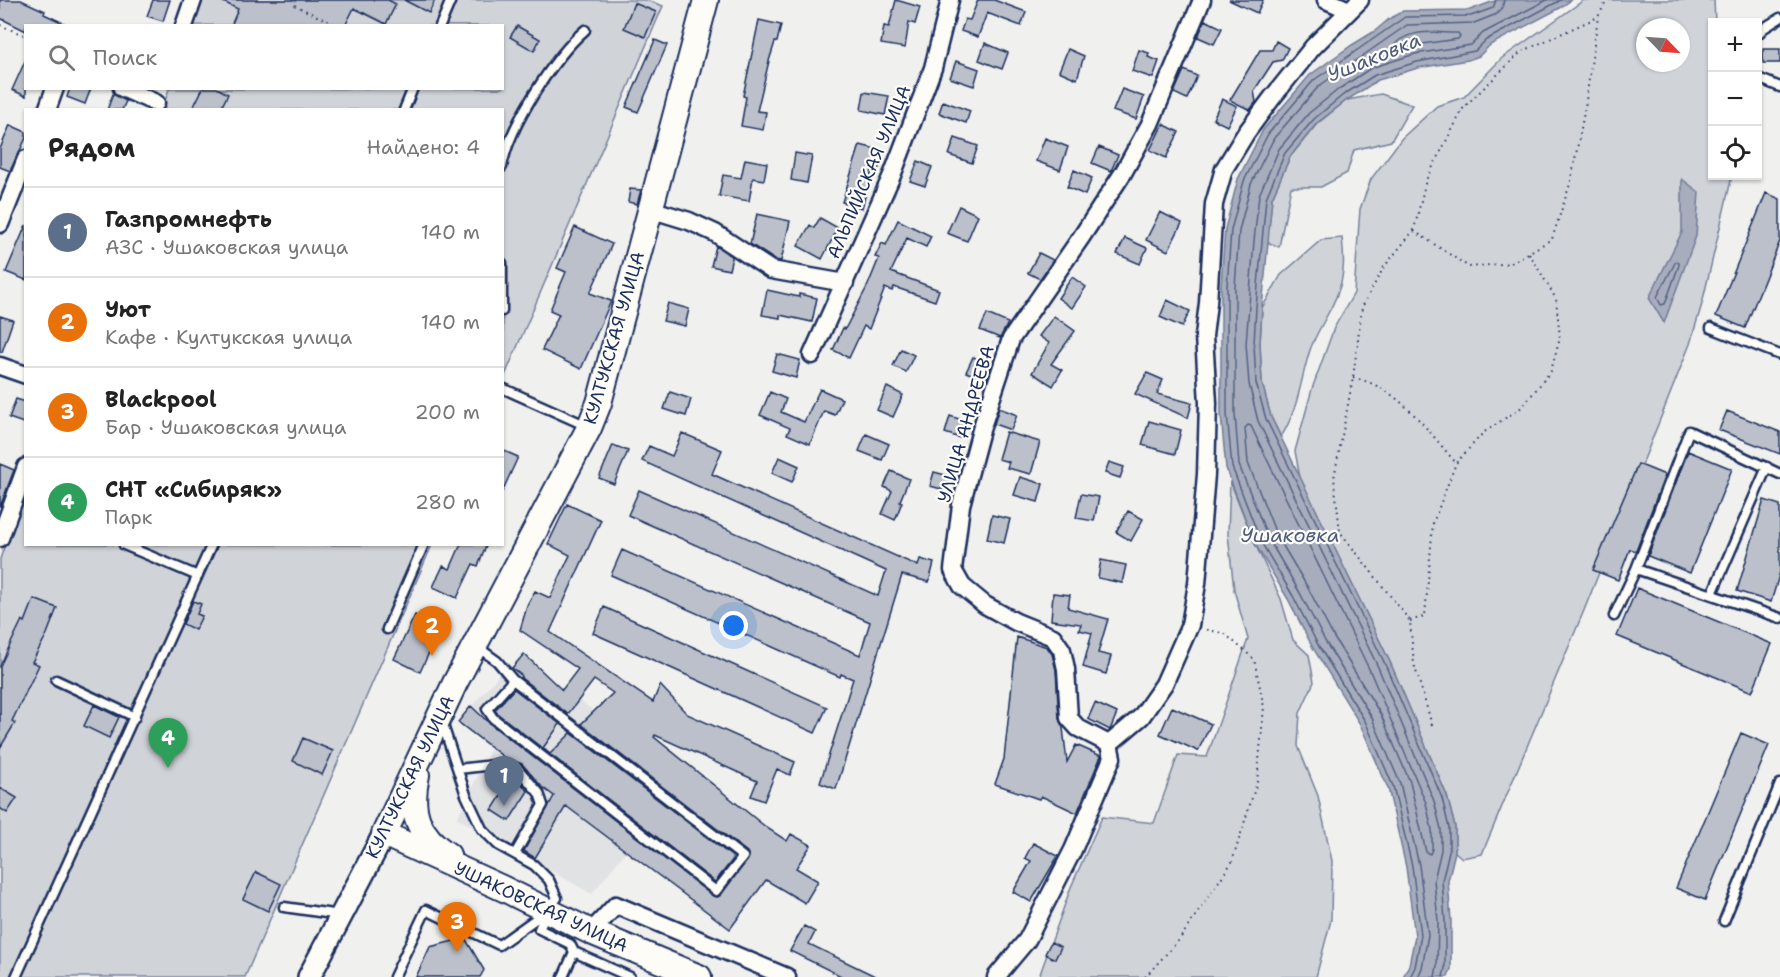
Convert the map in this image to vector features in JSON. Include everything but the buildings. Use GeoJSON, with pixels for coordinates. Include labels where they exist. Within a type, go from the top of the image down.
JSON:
{"type":"FeatureCollection","features":[{"type":"Feature","properties":{"kind":"main road","name":"КУЛТУКСКАЯ УЛИЦА"},"geometry":{"type":"LineString","coordinates":[[384,834],[440,716],[590,428],[599,403],[651,209],[701,1]]}},
{"type":"Feature","properties":{"kind":"main road"},"geometry":{"type":"LineString","coordinates":[[421,756],[413,794],[418,822],[424,834],[434,846],[504,889]]}},
{"type":"Feature","properties":{"kind":"main road","name":"УШАКОВСКАЯ УЛИЦА"},"geometry":{"type":"LineString","coordinates":[[384,834],[591,932],[699,977]]}},
{"type":"Feature","properties":{"kind":"street"},"geometry":{"type":"LineString","coordinates":[[185,24],[194,0]]}},
{"type":"Feature","properties":{"kind":"street","name":"АЛЬПИЙСКАЯ УЛИЦА"},"geometry":{"type":"LineString","coordinates":[[812,355],[894,173],[929,78],[950,0]]}},
{"type":"Feature","properties":{"kind":"street","name":"УЛИЦА АНДРЕЕВА"},"geometry":{"type":"LineString","coordinates":[[1109,744],[1077,728],[1069,718],[1066,669],[1062,650],[1053,637],[1016,622],[985,605],[962,586],[953,570],[962,504],[981,430],[1011,339],[1076,246],[1123,173],[1150,124],[1202,0]]}},
{"type":"Feature","properties":{"kind":"street"},"geometry":{"type":"LineString","coordinates":[[1326,0],[1355,5]]}},
{"type":"Feature","properties":{"kind":"street"},"geometry":{"type":"LineString","coordinates":[[996,977],[1027,940],[1073,850],[1112,758],[1109,744],[1141,717],[1164,684],[1190,625],[1197,584],[1206,474],[1208,404],[1204,336],[1214,204],[1224,170],[1246,133],[1313,47],[1355,5]]}},
{"type":"Feature","properties":{"kind":"street"},"geometry":{"type":"LineString","coordinates":[[48,108],[55,90]]}},
{"type":"Feature","properties":{"kind":"street"},"geometry":{"type":"LineString","coordinates":[[128,90],[157,100]]}},
{"type":"Feature","properties":{"kind":"street"},"geometry":{"type":"LineString","coordinates":[[0,224],[24,164]]}},
{"type":"Feature","properties":{"kind":"street"},"geometry":{"type":"LineString","coordinates":[[651,209],[689,220],[715,232],[771,270],[844,283]]}},
{"type":"Feature","properties":{"kind":"street"},"geometry":{"type":"LineString","coordinates":[[0,366],[24,374]]}},
{"type":"Feature","properties":{"kind":"street"},"geometry":{"type":"LineString","coordinates":[[0,538],[24,472]]}},
{"type":"Feature","properties":{"kind":"street","name":"КУЛТУКСКАЯ УЛИЦА"},"geometry":{"type":"LineString","coordinates":[[313,974],[340,915],[384,834]]}},
{"type":"Feature","properties":{"kind":"street"},"geometry":{"type":"LineString","coordinates":[[591,932],[616,905],[787,977]]}},
{"type":"Feature","properties":{"kind":"lane"},"geometry":{"type":"LineString","coordinates":[[441,24],[451,0]]}},
{"type":"Feature","properties":{"kind":"lane"},"geometry":{"type":"LineString","coordinates":[[1762,30],[1780,18]]}},
{"type":"Feature","properties":{"kind":"lane"},"geometry":{"type":"LineString","coordinates":[[504,162],[520,118],[569,44],[585,30]]}},
{"type":"Feature","properties":{"kind":"lane"},"geometry":{"type":"LineString","coordinates":[[1762,80],[1780,87]]}},
{"type":"Feature","properties":{"kind":"lane"},"geometry":{"type":"LineString","coordinates":[[405,108],[412,90]]}},
{"type":"Feature","properties":{"kind":"lane"},"geometry":{"type":"LineString","coordinates":[[1711,328],[1780,355]]}},
{"type":"Feature","properties":{"kind":"lane"},"geometry":{"type":"LineString","coordinates":[[504,389],[590,428]]}},
{"type":"Feature","properties":{"kind":"lane"},"geometry":{"type":"LineString","coordinates":[[1614,616],[1636,569],[1689,431],[1780,474]]}},
{"type":"Feature","properties":{"kind":"lane"},"geometry":{"type":"LineString","coordinates":[[1712,594],[1767,468]]}},
{"type":"Feature","properties":{"kind":"lane"},"geometry":{"type":"LineString","coordinates":[[126,546],[198,576]]}},
{"type":"Feature","properties":{"kind":"lane"},"geometry":{"type":"LineString","coordinates":[[16,977],[211,546]]}},
{"type":"Feature","properties":{"kind":"lane"},"geometry":{"type":"LineString","coordinates":[[387,629],[423,546]]}},
{"type":"Feature","properties":{"kind":"lane"},"geometry":{"type":"LineString","coordinates":[[1636,569],[1780,618]]}},
{"type":"Feature","properties":{"kind":"lane"},"geometry":{"type":"LineString","coordinates":[[476,646],[496,661],[513,680],[743,857],[716,891],[493,718],[487,710],[513,680]]}},
{"type":"Feature","properties":{"kind":"lane"},"geometry":{"type":"LineString","coordinates":[[56,680],[135,717]]}},
{"type":"Feature","properties":{"kind":"lane"},"geometry":{"type":"LineString","coordinates":[[440,716],[466,795],[482,829],[498,845],[534,865],[549,880],[557,898],[547,911],[539,929],[570,944],[574,952],[630,977]]}},
{"type":"Feature","properties":{"kind":"lane"},"geometry":{"type":"LineString","coordinates":[[458,769],[502,764],[518,769],[539,794],[543,805],[515,854]]}},
{"type":"Feature","properties":{"kind":"lane"},"geometry":{"type":"LineString","coordinates":[[1724,921],[1780,784]]}},
{"type":"Feature","properties":{"kind":"lane"},"geometry":{"type":"LineString","coordinates":[[284,907],[340,915]]}},
{"type":"Feature","properties":{"kind":"lane"},"geometry":{"type":"LineString","coordinates":[[394,977],[426,910],[499,945],[547,911]]}},
{"type":"Feature","properties":{"kind":"lane"},"geometry":{"type":"LineString","coordinates":[[563,977],[574,952]]}},
{"type":"Feature","properties":{"kind":"path"},"geometry":{"type":"LineString","coordinates":[[296,0],[294,5],[334,24]]}},
{"type":"Feature","properties":{"kind":"path"},"geometry":{"type":"LineString","coordinates":[[1414,230],[1469,267],[1511,263],[1552,239],[1571,181],[1598,17],[1607,0]]}},
{"type":"Feature","properties":{"kind":"path"},"geometry":{"type":"LineString","coordinates":[[1432,725],[1414,664],[1410,621],[1340,531],[1334,478],[1353,378],[1362,307],[1384,267],[1414,230],[1426,180],[1464,107],[1521,52],[1598,17]]}},
{"type":"Feature","properties":{"kind":"path"},"geometry":{"type":"LineString","coordinates":[[0,25],[24,35]]}},
{"type":"Feature","properties":{"kind":"path"},"geometry":{"type":"LineString","coordinates":[[1410,621],[1425,616],[1433,523],[1456,463],[1483,433],[1522,407],[1551,371],[1560,338],[1556,299],[1528,253]]}},
{"type":"Feature","properties":{"kind":"path"},"geometry":{"type":"LineString","coordinates":[[1353,378],[1368,380],[1395,397],[1456,463]]}},
{"type":"Feature","properties":{"kind":"path"},"geometry":{"type":"LineString","coordinates":[[1145,977],[1179,940],[1232,862],[1257,782],[1264,707],[1254,659],[1226,634],[1190,625]]}},
{"type":"Feature","properties":{"kind":"shaded area"},"geometry":{"type":"Polygon","coordinates":[[[201,0],[646,0],[663,6],[504,378],[504,108],[163,108],[169,90],[504,90],[504,24],[192,24],[201,0]]]}},
{"type":"Feature","properties":{"kind":"shaded area"},"geometry":{"type":"Polygon","coordinates":[[[1584,0],[1714,0],[1715,18],[1708,18],[1708,180],[1731,180],[1702,304],[1690,344],[1585,608],[1482,854],[1462,858],[1455,852],[1455,827],[1447,796],[1390,662],[1300,478],[1295,451],[1312,389],[1334,328],[1354,293],[1360,209],[1371,179],[1402,138],[1437,106],[1464,97],[1502,58],[1584,0]]]}},
{"type":"Feature","properties":{"kind":"shaded area"},"geometry":{"type":"Polygon","coordinates":[[[1381,94],[1412,105],[1391,141],[1354,150],[1347,173],[1321,187],[1291,187],[1279,247],[1267,242],[1272,198],[1290,157],[1317,124],[1347,100],[1381,94]]]}},
{"type":"Feature","properties":{"kind":"shaded area"},"geometry":{"type":"Polygon","coordinates":[[[1342,238],[1343,265],[1340,285],[1310,350],[1295,405],[1281,437],[1271,417],[1262,383],[1260,344],[1262,308],[1281,275],[1321,240],[1342,238]]]}},
{"type":"Feature","properties":{"kind":"shaded area"},"geometry":{"type":"Polygon","coordinates":[[[1230,481],[1255,544],[1281,599],[1293,640],[1309,655],[1314,682],[1300,713],[1298,746],[1318,796],[1332,861],[1331,920],[1316,977],[1039,977],[1071,887],[1102,817],[1154,823],[1178,755],[1207,757],[1248,639],[1234,590],[1228,534],[1230,481]]]}},
{"type":"Feature","properties":{"kind":"shaded area"},"geometry":{"type":"Polygon","coordinates":[[[24,491],[24,546],[432,546],[245,977],[0,977],[0,559],[24,491]]]}},
{"type":"Feature","properties":{"kind":"shaded area"},"geometry":{"type":"Polygon","coordinates":[[[523,655],[555,683],[595,712],[606,700],[767,828],[787,841],[791,834],[811,845],[796,868],[761,846],[708,912],[626,851],[592,894],[457,818],[491,748],[458,722],[497,677],[506,663],[512,668],[523,655]]]}},
{"type":"Feature","properties":{"kind":"water","name":"Ушаковка"},"geometry":{"type":"Polygon","coordinates":[[[1497,0],[1571,0],[1490,45],[1479,56],[1468,60],[1418,68],[1378,80],[1347,100],[1317,123],[1290,157],[1272,198],[1260,344],[1262,383],[1271,417],[1390,662],[1447,796],[1455,827],[1455,852],[1448,881],[1451,969],[1448,977],[1403,977],[1409,965],[1415,936],[1406,867],[1388,788],[1360,724],[1313,648],[1288,599],[1255,544],[1226,468],[1221,415],[1221,286],[1225,229],[1238,179],[1263,130],[1310,75],[1403,11],[1470,10],[1497,0]]]}},
{"type":"Feature","properties":{"kind":"water"},"geometry":{"type":"Polygon","coordinates":[[[1682,179],[1699,192],[1696,236],[1664,323],[1649,298],[1682,232],[1682,179]]]}},
{"type":"Feature","properties":{"kind":"place","name":"Уют"},"geometry":{"type":"Point","coordinates":[432,656]}},
{"type":"Feature","properties":{"kind":"place","name":"СНТ «Сибиряк»"},"geometry":{"type":"Point","coordinates":[168,768]}},
{"type":"Feature","properties":{"kind":"place","name":"Газпромнефть"},"geometry":{"type":"Point","coordinates":[504,806]}},
{"type":"Feature","properties":{"kind":"place","name":"Blackpool"},"geometry":{"type":"Point","coordinates":[457,952]}}]}
